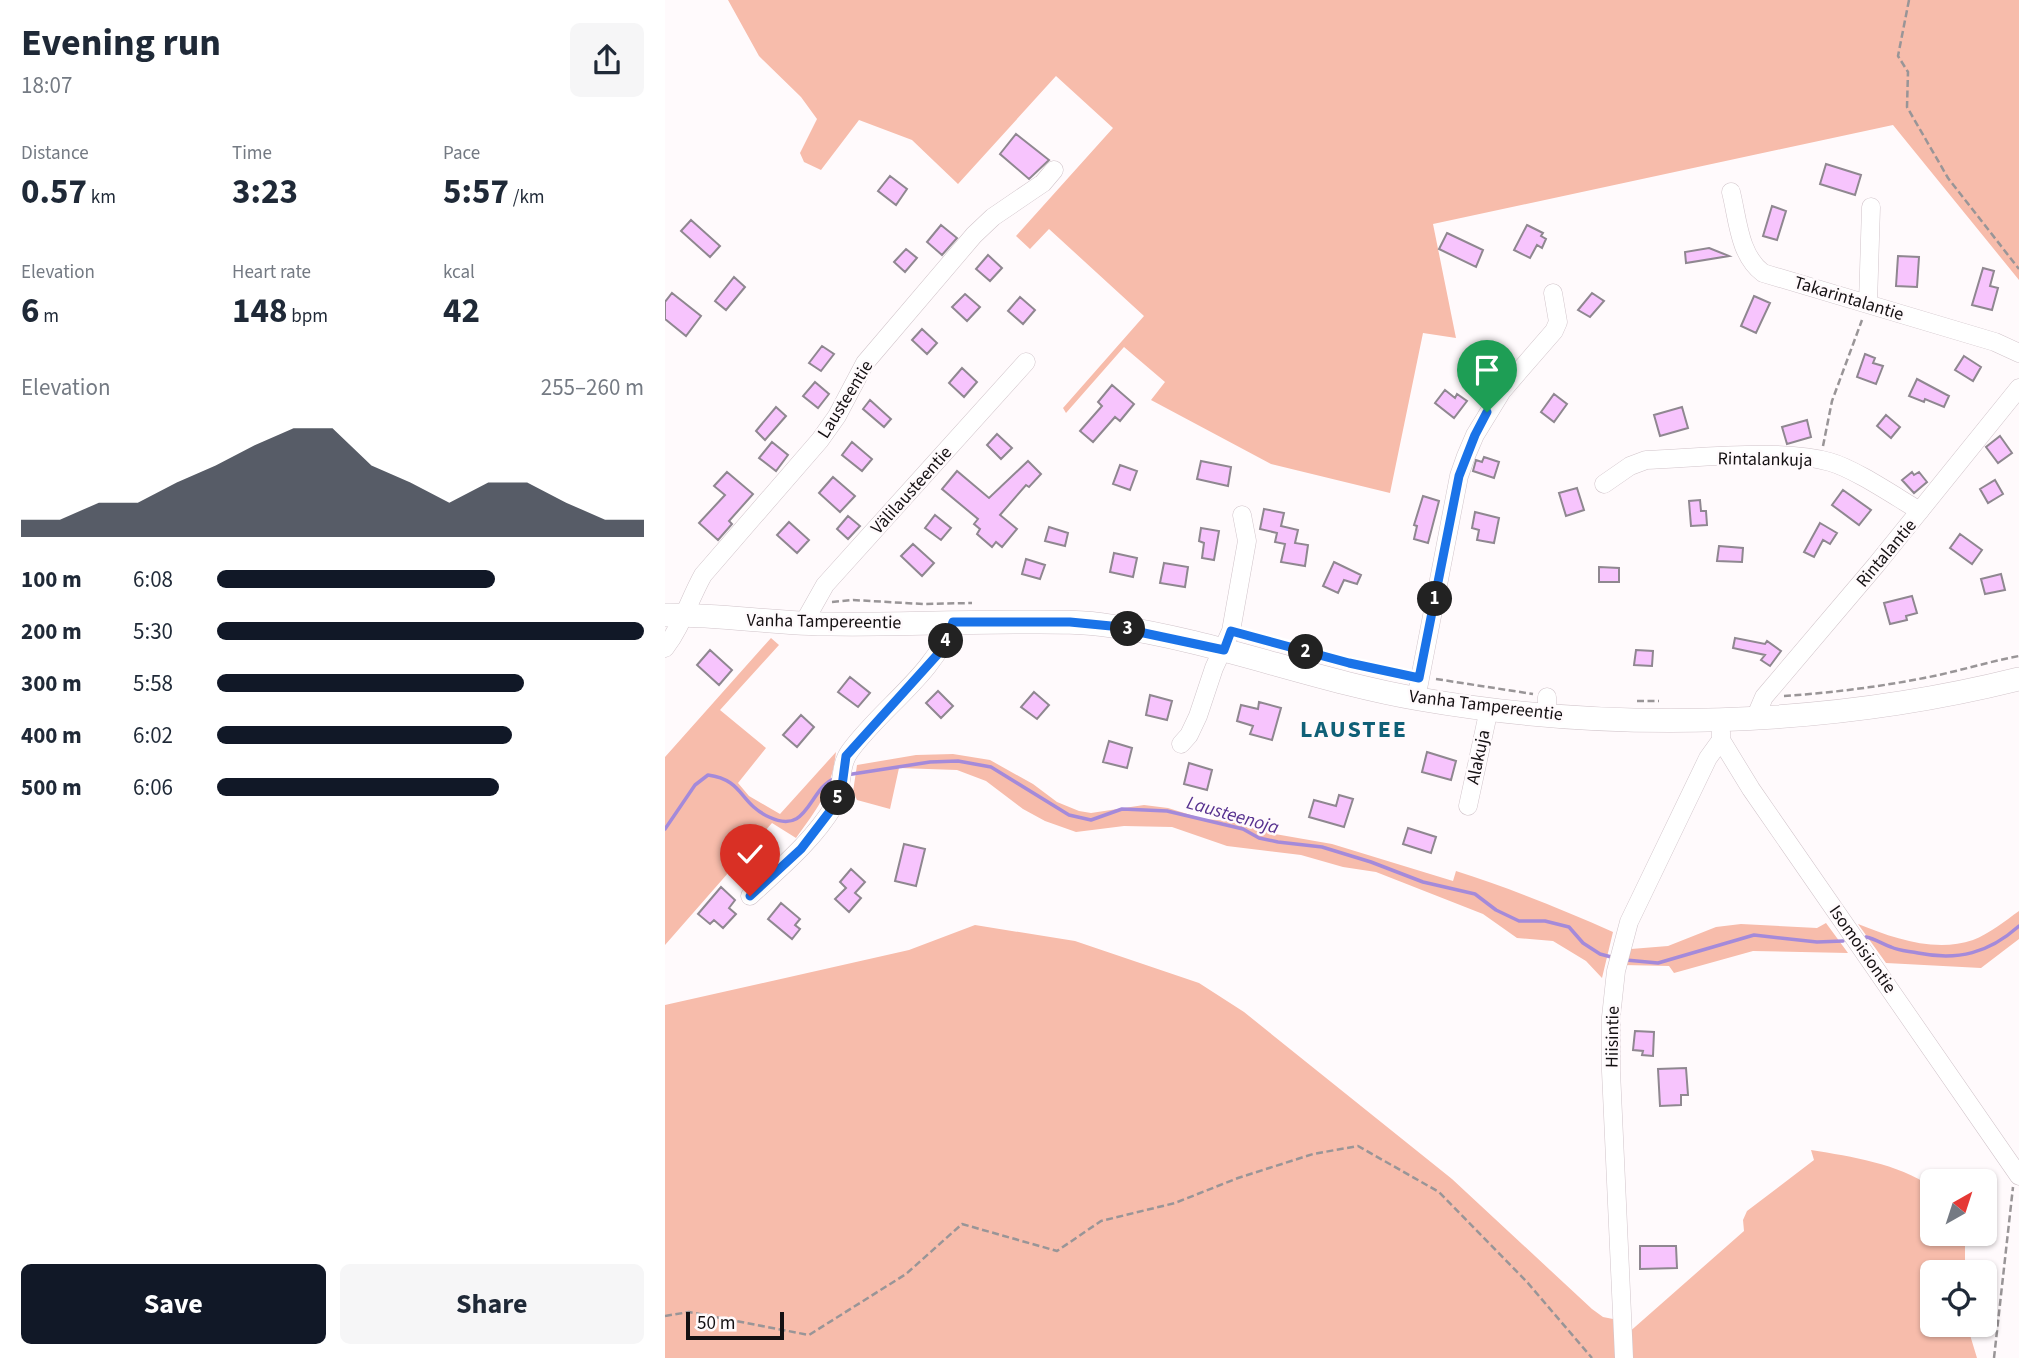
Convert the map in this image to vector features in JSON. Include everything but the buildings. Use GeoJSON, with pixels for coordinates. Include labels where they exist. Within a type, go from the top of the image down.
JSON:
{"type":"FeatureCollection","features":[{"type":"Feature","properties":{"kind":"main road","name":"Vanha Tampereentie"},"geometry":{"type":"LineString","coordinates":[[675,615],[803,624],[1070,622],[1111,626],[1227,640],[1418,688],[1489,709],[1547,705],[1673,720],[1721,729],[1759,707],[1882,706],[2019,679]]}},
{"type":"Feature","properties":{"kind":"street","name":"Lausteentie"},"geometry":{"type":"LineString","coordinates":[[665,648],[680,628],[675,615],[703,575],[820,440],[837,416],[866,363],[974,235],[1043,183],[1053,170]]}},
{"type":"Feature","properties":{"kind":"street","name":"Takarintalantie"},"geometry":{"type":"LineString","coordinates":[[1731,192],[1745,250],[1751,264],[1763,273],[1994,342],[2019,354]]}},
{"type":"Feature","properties":{"kind":"street"},"geometry":{"type":"LineString","coordinates":[[1868,303],[1871,206]]}},
{"type":"Feature","properties":{"kind":"street"},"geometry":{"type":"LineString","coordinates":[[1418,688],[1459,476],[1487,412],[1555,331],[1558,321],[1553,293]]}},
{"type":"Feature","properties":{"kind":"street","name":"Välilausteentie"},"geometry":{"type":"LineString","coordinates":[[803,624],[825,585],[1027,362]]}},
{"type":"Feature","properties":{"kind":"street","name":"Rintalantie"},"geometry":{"type":"LineString","coordinates":[[1759,707],[2019,388]]}},
{"type":"Feature","properties":{"kind":"street","name":"Rintalankuja"},"geometry":{"type":"LineString","coordinates":[[1604,484],[1630,466],[1646,460],[1755,456],[1820,460],[1832,463],[1920,511]]}},
{"type":"Feature","properties":{"kind":"street"},"geometry":{"type":"LineString","coordinates":[[1181,744],[1189,735],[1198,716],[1214,668],[1227,640],[1247,541],[1242,515]]}},
{"type":"Feature","properties":{"kind":"street"},"geometry":{"type":"LineString","coordinates":[[750,896],[801,849],[834,806],[842,786],[843,766],[852,748],[938,654],[945,645],[953,622]]}},
{"type":"Feature","properties":{"kind":"street","name":"Alakuja"},"geometry":{"type":"LineString","coordinates":[[1468,806],[1489,709]]}},
{"type":"Feature","properties":{"kind":"street","name":"Hiisintie"},"geometry":{"type":"LineString","coordinates":[[1624,1358],[1611,1070],[1611,1017],[1619,957],[1629,922],[1721,729]]}},
{"type":"Feature","properties":{"kind":"street","name":"Isomoisiontie"},"geometry":{"type":"LineString","coordinates":[[1721,729],[1751,789],[2017,1173]]}},
{"type":"Feature","properties":{"kind":"path"},"geometry":{"type":"LineString","coordinates":[[1909,0],[1898,56],[1908,72],[1907,107],[1948,178],[2019,269]]}},
{"type":"Feature","properties":{"kind":"path"},"geometry":{"type":"LineString","coordinates":[[1820,460],[1832,401],[1868,303]]}},
{"type":"Feature","properties":{"kind":"path"},"geometry":{"type":"LineString","coordinates":[[813,603],[853,600],[923,604],[978,603]]}},
{"type":"Feature","properties":{"kind":"path"},"geometry":{"type":"LineString","coordinates":[[1227,640],[1336,660],[1418,688],[1547,705]]}},
{"type":"Feature","properties":{"kind":"path"},"geometry":{"type":"LineString","coordinates":[[1759,707],[1924,678],[2019,656]]}},
{"type":"Feature","properties":{"kind":"path"},"geometry":{"type":"LineString","coordinates":[[1626,701],[1659,701]]}},
{"type":"Feature","properties":{"kind":"path"},"geometry":{"type":"LineString","coordinates":[[665,1316],[689,1312],[809,1335],[906,1274],[962,1224],[1058,1251],[1101,1221],[1175,1203],[1238,1178],[1313,1154],[1358,1146],[1439,1192],[1527,1282],[1592,1358]]}},
{"type":"Feature","properties":{"kind":"path"},"geometry":{"type":"LineString","coordinates":[[1994,1358],[2017,1173]]}},
{"type":"Feature","properties":{"kind":"shaded area"},"geometry":{"type":"Polygon","coordinates":[[[728,0],[2019,0],[2019,280],[1893,125],[1433,224],[1456,338],[1423,333],[1390,493],[1271,464],[1151,400],[1165,382],[1124,347],[1066,413],[1063,408],[1144,316],[1049,229],[1030,249],[1016,236],[1113,128],[1056,76],[958,184],[912,140],[859,120],[821,170],[804,162],[800,153],[817,119],[801,97],[759,56],[728,0]]]}},
{"type":"Feature","properties":{"kind":"shaded area"},"geometry":{"type":"Polygon","coordinates":[[[771,638],[779,645],[720,710],[766,748],[738,783],[749,796],[780,814],[836,752],[831,778],[817,807],[796,838],[772,823],[665,945],[665,757],[771,638]]]}},
{"type":"Feature","properties":{"kind":"shaded area"},"geometry":{"type":"Polygon","coordinates":[[[953,754],[990,760],[1033,784],[1057,802],[1079,811],[1091,813],[1144,805],[1168,808],[1204,819],[1243,822],[1275,834],[1332,844],[1453,881],[1456,871],[1535,899],[1613,932],[1602,978],[1586,961],[1553,941],[1517,938],[1483,914],[1376,872],[1343,867],[1301,855],[1227,846],[1172,827],[1124,826],[1076,832],[1045,821],[1023,809],[986,781],[957,770],[899,768],[890,809],[857,800],[853,792],[857,765],[916,755],[953,754]]]}},
{"type":"Feature","properties":{"kind":"shaded area"},"geometry":{"type":"Polygon","coordinates":[[[2019,911],[2019,939],[1981,968],[1886,963],[1858,924],[1914,942],[1959,944],[1979,937],[2019,911]]]}},
{"type":"Feature","properties":{"kind":"shaded area"},"geometry":{"type":"Polygon","coordinates":[[[1826,923],[1848,953],[1753,951],[1674,973],[1669,966],[1623,965],[1631,949],[1668,946],[1716,927],[1741,924],[1817,928],[1826,923]]]}},
{"type":"Feature","properties":{"kind":"shaded area"},"geometry":{"type":"Polygon","coordinates":[[[975,925],[1075,941],[1199,983],[1244,1012],[1452,1179],[1592,1309],[1603,1317],[1613,1319],[1617,1358],[665,1358],[665,1005],[909,950],[975,925]]]}},
{"type":"Feature","properties":{"kind":"shaded area"},"geometry":{"type":"Polygon","coordinates":[[[1811,1150],[1874,1162],[1920,1180],[1920,1246],[1965,1246],[1965,1260],[1920,1260],[1920,1337],[1971,1337],[1977,1358],[1628,1358],[1627,1334],[1744,1231],[1743,1220],[1747,1211],[1814,1160],[1811,1150]]]}},
{"type":"Feature","properties":{"kind":"waterway","name":"Lausteenoja"},"geometry":{"type":"LineString","coordinates":[[846,775],[930,762],[958,761],[991,767],[1069,815],[1091,820],[1122,809],[1167,811],[1243,829],[1259,838],[1322,847],[1423,882],[1475,894],[1496,910],[1519,921],[1545,921],[1569,927],[1583,943],[1600,954],[1615,958]]}},
{"type":"Feature","properties":{"kind":"waterway","name":"Lausteenoja"},"geometry":{"type":"LineString","coordinates":[[665,829],[695,785],[708,775],[729,782],[759,811],[782,821],[800,816],[819,791],[835,778]]}},
{"type":"Feature","properties":{"kind":"waterway","name":"Lausteenoja"},"geometry":{"type":"LineString","coordinates":[[1866,937],[1901,950],[1933,955],[1960,955],[1984,949],[2019,926]]}},
{"type":"Feature","properties":{"kind":"waterway","name":"Lausteenoja"},"geometry":{"type":"LineString","coordinates":[[1626,960],[1658,963],[1754,935],[1817,942],[1843,941]]}},
{"type":"Feature","properties":{"kind":"district","name":"LAUSTEE"},"geometry":{"type":"Point","coordinates":[1354,729]}},
{"type":"Feature","properties":{"kind":"route"},"geometry":{"type":"LineString","coordinates":[[750,896],[801,849],[834,806],[842,786],[846,756],[938,654],[945,645],[953,622],[1070,622],[1111,626],[1224,650],[1231,631],[1349,663],[1419,678],[1459,476],[1487,412]]}}]}
